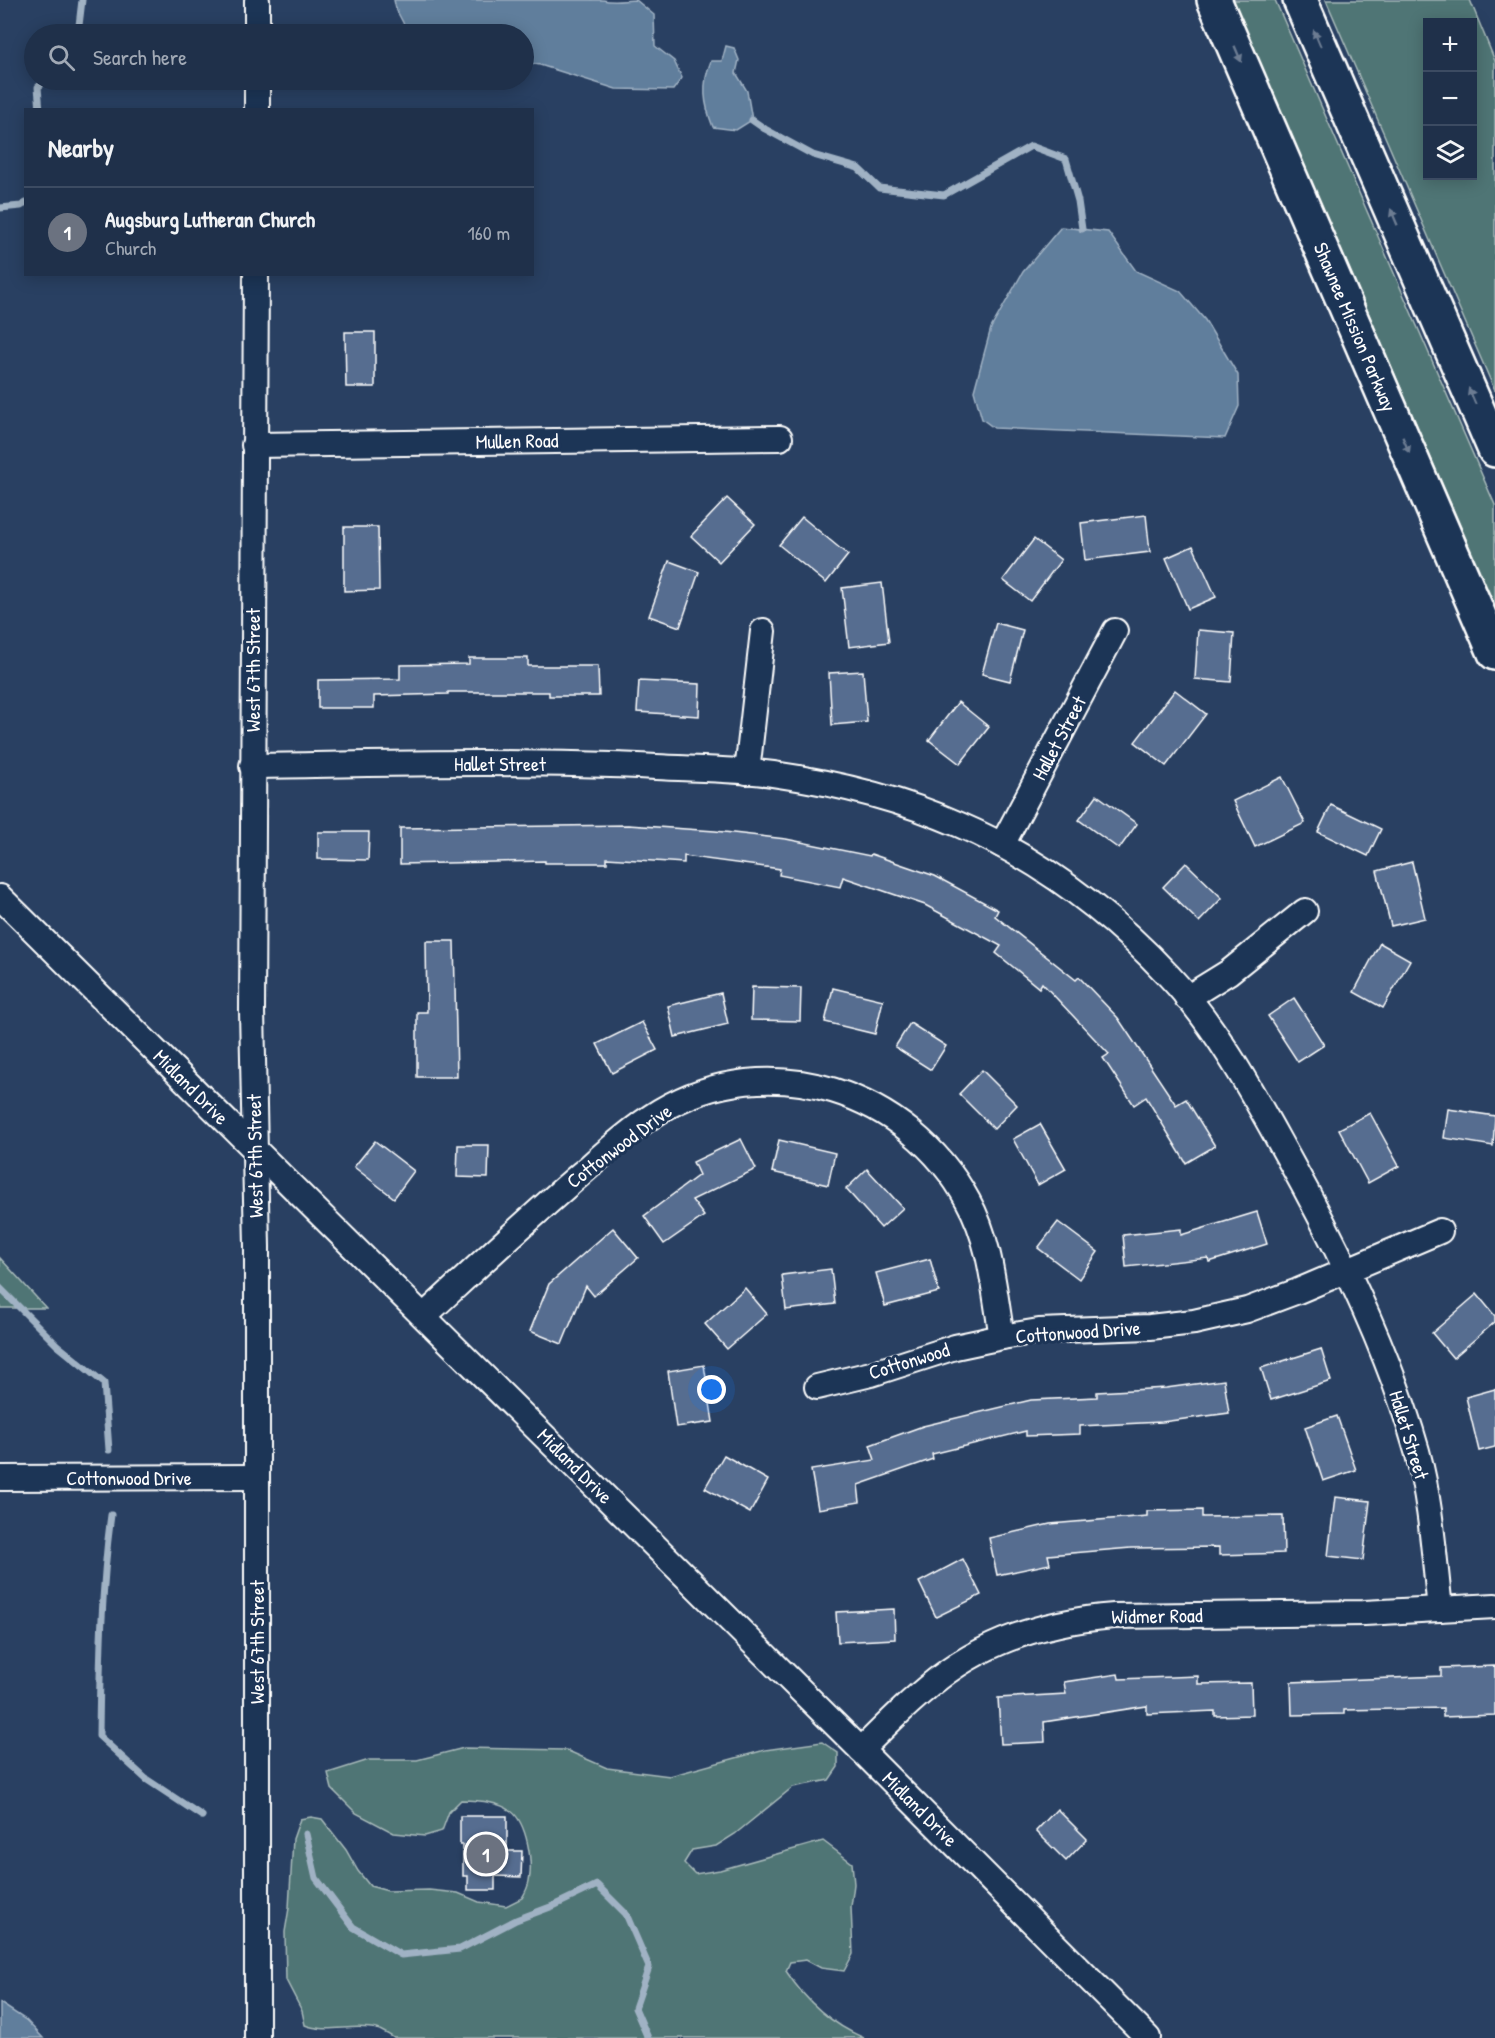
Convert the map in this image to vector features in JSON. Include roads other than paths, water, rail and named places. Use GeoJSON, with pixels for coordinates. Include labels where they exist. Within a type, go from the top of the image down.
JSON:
{"type":"FeatureCollection","features":[{"type":"Feature","properties":{"kind":"highway","name":"Shawnee Mission Parkway"},"geometry":{"type":"LineString","coordinates":[[1215,0],[1495,653]]}},
{"type":"Feature","properties":{"kind":"highway"},"geometry":{"type":"LineString","coordinates":[[1300,0],[1495,450]]}},
{"type":"Feature","properties":{"kind":"street"},"geometry":{"type":"LineString","coordinates":[[257,0],[257,24]]}},
{"type":"Feature","properties":{"kind":"street"},"geometry":{"type":"LineString","coordinates":[[257,90],[257,108]]}},
{"type":"Feature","properties":{"kind":"street","name":"West 67th Street"},"geometry":{"type":"LineString","coordinates":[[256,276],[252,766],[257,1247],[257,2038]]}},
{"type":"Feature","properties":{"kind":"street","name":"Mullen Road"},"geometry":{"type":"LineString","coordinates":[[254,445],[780,438]]}},
{"type":"Feature","properties":{"kind":"street"},"geometry":{"type":"LineString","coordinates":[[747,772],[763,631]]}},
{"type":"Feature","properties":{"kind":"street","name":"Hallet Street"},"geometry":{"type":"LineString","coordinates":[[1002,845],[1115,632]]}},
{"type":"Feature","properties":{"kind":"street","name":"Hallet Street"},"geometry":{"type":"LineString","coordinates":[[252,766],[601,764],[773,774],[837,786],[894,801],[958,824],[1002,845],[1070,887],[1119,927],[1171,978],[1187,998],[1221,1042],[1309,1195],[1346,1270],[1391,1376],[1417,1452],[1430,1512],[1440,1609]]}},
{"type":"Feature","properties":{"kind":"street","name":"Midland Drive"},"geometry":{"type":"LineString","coordinates":[[0,897],[861,1749],[1148,2038]]}},
{"type":"Feature","properties":{"kind":"street"},"geometry":{"type":"LineString","coordinates":[[1187,998],[1229,972],[1305,911]]}},
{"type":"Feature","properties":{"kind":"street","name":"Cottonwood Drive"},"geometry":{"type":"LineString","coordinates":[[424,1316],[542,1207],[624,1137],[679,1101],[720,1087],[742,1083],[786,1082],[829,1089],[870,1104],[909,1128],[941,1160],[964,1194],[978,1223],[989,1259],[1002,1337],[1039,1331],[1150,1327],[1194,1322],[1247,1310],[1346,1270]]}},
{"type":"Feature","properties":{"kind":"street"},"geometry":{"type":"LineString","coordinates":[[1346,1270],[1440,1231]]}},
{"type":"Feature","properties":{"kind":"street","name":"Cottonwood"},"geometry":{"type":"LineString","coordinates":[[817,1387],[871,1374],[956,1347],[1002,1337]]}},
{"type":"Feature","properties":{"kind":"street","name":"Cottonwood Drive"},"geometry":{"type":"LineString","coordinates":[[0,1478],[257,1477]]}},
{"type":"Feature","properties":{"kind":"street","name":"Widmer Road"},"geometry":{"type":"LineString","coordinates":[[861,1749],[940,1677],[984,1649],[1031,1630],[1080,1619],[1114,1616],[1364,1613],[1495,1606]]}},
{"type":"Feature","properties":{"kind":"water"},"geometry":{"type":"Polygon","coordinates":[[[394,0],[636,0],[654,15],[655,46],[674,61],[682,78],[673,90],[616,89],[534,64],[534,24],[404,24],[394,0]]]}},
{"type":"Feature","properties":{"kind":"water"},"geometry":{"type":"Polygon","coordinates":[[[726,46],[734,48],[739,60],[736,73],[747,91],[752,120],[736,130],[713,127],[706,102],[705,86],[711,61],[722,61],[726,46]]]}},
{"type":"Feature","properties":{"kind":"water"},"geometry":{"type":"Polygon","coordinates":[[[1061,227],[1108,232],[1136,271],[1180,291],[1205,320],[1238,375],[1239,406],[1225,438],[994,428],[982,419],[974,391],[991,328],[1023,272],[1061,227]]]}},
{"type":"Feature","properties":{"kind":"water"},"geometry":{"type":"Polygon","coordinates":[[[0,2003],[26,2020],[43,2038],[0,2038],[0,2003]]]}},
{"type":"Feature","properties":{"kind":"waterway"},"geometry":{"type":"LineString","coordinates":[[79,24],[82,0]]}},
{"type":"Feature","properties":{"kind":"waterway"},"geometry":{"type":"LineString","coordinates":[[38,90],[40,108]]}},
{"type":"Feature","properties":{"kind":"waterway"},"geometry":{"type":"LineString","coordinates":[[752,120],[813,155],[858,168],[879,188],[944,195],[1031,146],[1066,159],[1078,201],[1082,229]]}},
{"type":"Feature","properties":{"kind":"waterway"},"geometry":{"type":"LineString","coordinates":[[0,208],[24,204]]}},
{"type":"Feature","properties":{"kind":"waterway"},"geometry":{"type":"LineString","coordinates":[[0,1288],[57,1345],[104,1383],[109,1450]]}},
{"type":"Feature","properties":{"kind":"waterway"},"geometry":{"type":"LineString","coordinates":[[111,1515],[103,1598],[99,1736],[146,1779],[202,1816]]}},
{"type":"Feature","properties":{"kind":"waterway"},"geometry":{"type":"LineString","coordinates":[[306,1834],[316,1878],[353,1927],[401,1955],[460,1949],[516,1920],[553,1906],[597,1885],[626,1914],[649,1967],[635,2008],[648,2038]]}},
{"type":"Feature","properties":{"kind":"place","name":"Augsburg Lutheran Church"},"geometry":{"type":"Point","coordinates":[486,1854]}}]}
